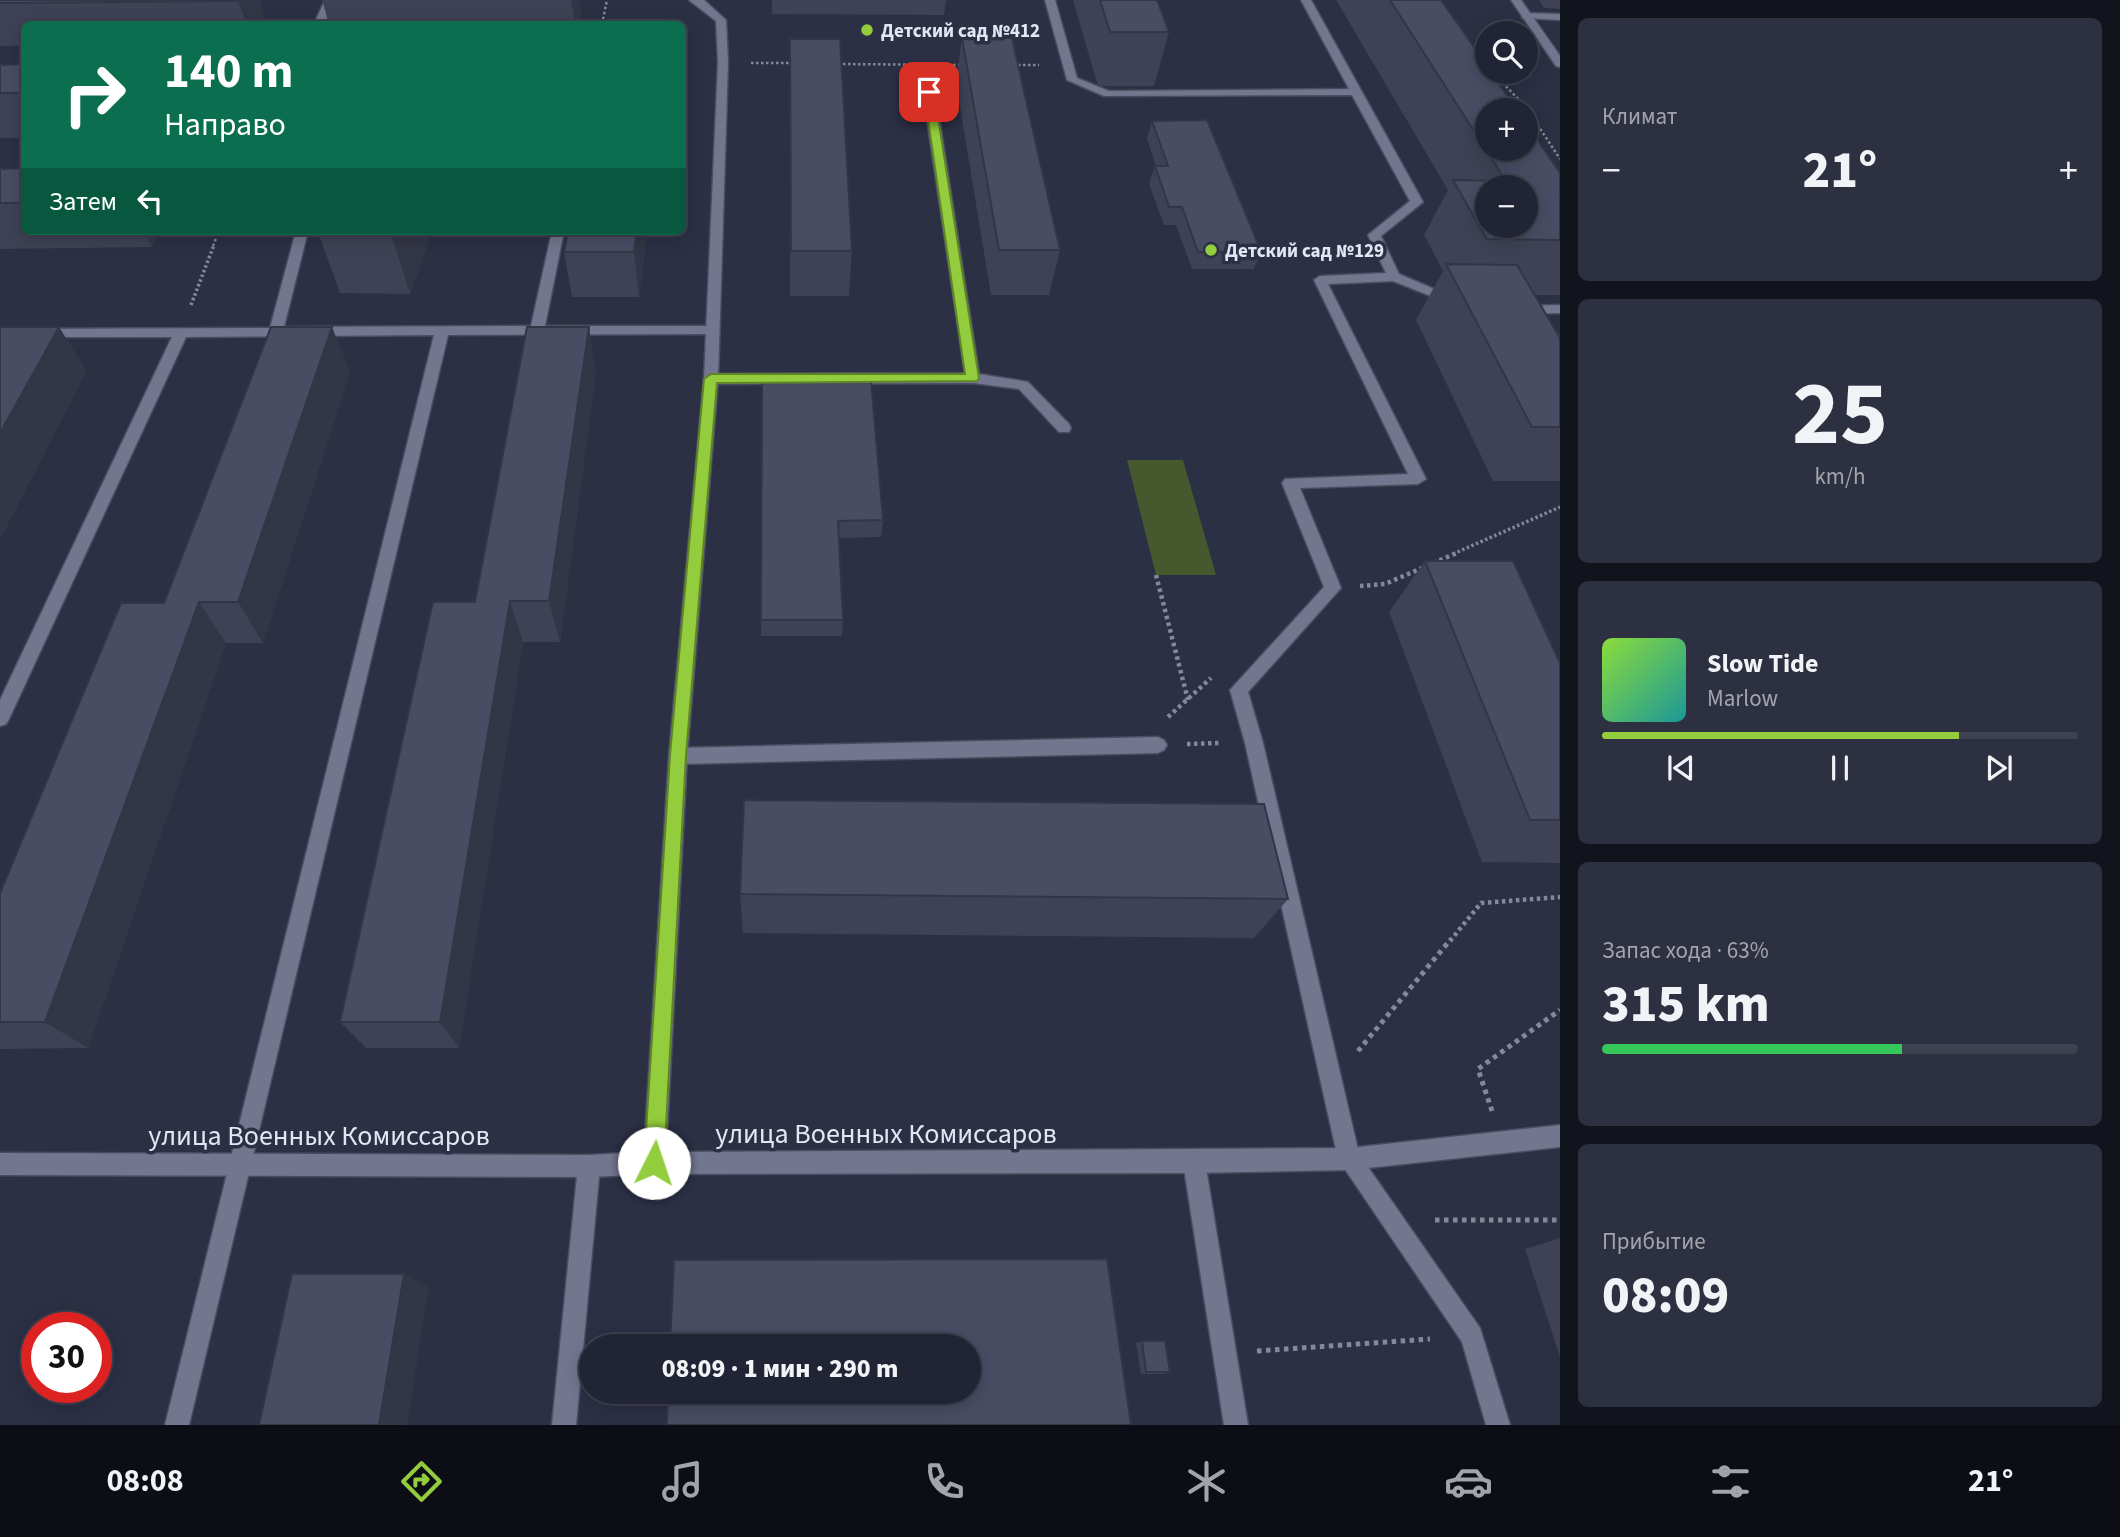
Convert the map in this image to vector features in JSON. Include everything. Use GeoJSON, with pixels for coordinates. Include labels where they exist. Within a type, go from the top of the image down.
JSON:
{"type":"FeatureCollection","features":[{"type":"Feature","properties":{"kind":"street"},"geometry":{"type":"LineString","coordinates":[[320,21],[330,0]]}},
{"type":"Feature","properties":{"kind":"street"},"geometry":{"type":"LineString","coordinates":[[654,1163],[678,755],[711,379],[710,330],[723,62],[721,20],[694,0]]}},
{"type":"Feature","properties":{"kind":"street"},"geometry":{"type":"LineString","coordinates":[[1050,0],[1072,80],[1108,94],[1356,92]]}},
{"type":"Feature","properties":{"kind":"street"},"geometry":{"type":"LineString","coordinates":[[1306,0],[1418,202],[1374,235],[1394,277]]}},
{"type":"Feature","properties":{"kind":"street"},"geometry":{"type":"LineString","coordinates":[[1516,0],[1559,60]]}},
{"type":"Feature","properties":{"kind":"street"},"geometry":{"type":"LineString","coordinates":[[1526,16],[1560,17]]}},
{"type":"Feature","properties":{"kind":"street"},"geometry":{"type":"LineString","coordinates":[[929,92],[972,378]]}},
{"type":"Feature","properties":{"kind":"street"},"geometry":{"type":"LineString","coordinates":[[275,332],[301,235]]}},
{"type":"Feature","properties":{"kind":"street"},"geometry":{"type":"LineString","coordinates":[[537,331],[557,235]]}},
{"type":"Feature","properties":{"kind":"street"},"geometry":{"type":"LineString","coordinates":[[1467,306],[1394,277],[1320,280],[1418,479],[1290,484],[1333,588],[1239,690],[1254,743],[1349,1159],[1472,1336],[1498,1425]]}},
{"type":"Feature","properties":{"kind":"street"},"geometry":{"type":"LineString","coordinates":[[1510,310],[1560,309]]}},
{"type":"Feature","properties":{"kind":"street"},"geometry":{"type":"LineString","coordinates":[[0,333],[710,330]]}},
{"type":"Feature","properties":{"kind":"street"},"geometry":{"type":"LineString","coordinates":[[0,719],[181,332]]}},
{"type":"Feature","properties":{"kind":"street"},"geometry":{"type":"LineString","coordinates":[[177,1425],[442,332]]}},
{"type":"Feature","properties":{"kind":"street"},"geometry":{"type":"LineString","coordinates":[[711,379],[972,378],[1023,385],[1064,428]]}},
{"type":"Feature","properties":{"kind":"street"},"geometry":{"type":"LineString","coordinates":[[678,755],[1158,745]]}},
{"type":"Feature","properties":{"kind":"street","name":"улица Военных Комиссаров"},"geometry":{"type":"LineString","coordinates":[[0,1164],[589,1166],[654,1163],[1194,1162],[1349,1159],[1560,1136]]}},
{"type":"Feature","properties":{"kind":"street"},"geometry":{"type":"LineString","coordinates":[[1194,1162],[1236,1425]]}},
{"type":"Feature","properties":{"kind":"street"},"geometry":{"type":"LineString","coordinates":[[564,1425],[589,1166]]}},
{"type":"Feature","properties":{"kind":"path"},"geometry":{"type":"LineString","coordinates":[[603,21],[607,0]]}},
{"type":"Feature","properties":{"kind":"path"},"geometry":{"type":"LineString","coordinates":[[723,62],[803,63]]}},
{"type":"Feature","properties":{"kind":"path"},"geometry":{"type":"LineString","coordinates":[[830,64],[965,65]]}},
{"type":"Feature","properties":{"kind":"path"},"geometry":{"type":"LineString","coordinates":[[1504,84],[1526,107],[1560,159]]}},
{"type":"Feature","properties":{"kind":"path"},"geometry":{"type":"LineString","coordinates":[[181,332],[217,235]]}},
{"type":"Feature","properties":{"kind":"path"},"geometry":{"type":"LineString","coordinates":[[1333,588],[1385,584],[1560,507]]}},
{"type":"Feature","properties":{"kind":"path"},"geometry":{"type":"LineString","coordinates":[[1156,575],[1188,700]]}},
{"type":"Feature","properties":{"kind":"path"},"geometry":{"type":"LineString","coordinates":[[1158,745],[1254,743]]}},
{"type":"Feature","properties":{"kind":"path"},"geometry":{"type":"LineString","coordinates":[[1331,1083],[1481,903],[1560,897]]}},
{"type":"Feature","properties":{"kind":"path"},"geometry":{"type":"LineString","coordinates":[[1502,1142],[1478,1069],[1560,1010]]}},
{"type":"Feature","properties":{"kind":"path"},"geometry":{"type":"LineString","coordinates":[[1391,1220],[1560,1220]]}},
{"type":"Feature","properties":{"kind":"path"},"geometry":{"type":"LineString","coordinates":[[1225,1353],[1472,1336]]}},
{"type":"Feature","properties":{"kind":"green space"},"geometry":{"type":"Polygon","coordinates":[[[1127,460],[1183,460],[1216,575],[1156,575],[1127,460]]]}},
{"type":"Feature","properties":{"kind":"building"},"geometry":{"type":"Polygon","coordinates":[[[0,0],[239,0],[0,3],[0,0]]]}},
{"type":"Feature","properties":{"kind":"building"},"geometry":{"type":"Polygon","coordinates":[[[1100,0],[1157,0],[1169,32],[1110,32],[1100,0]]]}},
{"type":"Feature","properties":{"kind":"building"},"geometry":{"type":"Polygon","coordinates":[[[1390,0],[1441,0],[1475,48],[1475,84],[1499,84],[1509,98],[1475,98],[1475,133],[1390,0]]]}},
{"type":"Feature","properties":{"kind":"building"},"geometry":{"type":"Polygon","coordinates":[[[609,19],[665,19],[665,21],[609,19]]]}},
{"type":"Feature","properties":{"kind":"building"},"geometry":{"type":"Polygon","coordinates":[[[962,38],[1012,38],[1060,250],[999,250],[962,38]]]}},
{"type":"Feature","properties":{"kind":"building"},"geometry":{"type":"Polygon","coordinates":[[[790,39],[840,39],[852,251],[791,251],[790,39]]]}},
{"type":"Feature","properties":{"kind":"building"},"geometry":{"type":"Polygon","coordinates":[[[21,64],[21,93],[0,93],[0,65],[21,64]]]}},
{"type":"Feature","properties":{"kind":"building"},"geometry":{"type":"Polygon","coordinates":[[[1207,120],[1261,251],[1198,252],[1182,207],[1169,207],[1155,166],[1168,166],[1152,121],[1207,120]]]}},
{"type":"Feature","properties":{"kind":"building"},"geometry":{"type":"Polygon","coordinates":[[[1538,141],[1560,173],[1560,240],[1487,239],[1538,238],[1538,175],[1502,175],[1493,161],[1538,161],[1538,141]]]}},
{"type":"Feature","properties":{"kind":"building"},"geometry":{"type":"Polygon","coordinates":[[[21,168],[21,203],[0,203],[0,169],[21,168]]]}},
{"type":"Feature","properties":{"kind":"building"},"geometry":{"type":"Polygon","coordinates":[[[1453,180],[1475,180],[1475,218],[1453,180]]]}},
{"type":"Feature","properties":{"kind":"building"},"geometry":{"type":"Polygon","coordinates":[[[567,235],[636,235],[634,252],[564,252],[567,235]]]}},
{"type":"Feature","properties":{"kind":"building"},"geometry":{"type":"Polygon","coordinates":[[[1446,264],[1517,265],[1560,338],[1560,427],[1532,427],[1446,264]]]}},
{"type":"Feature","properties":{"kind":"building"},"geometry":{"type":"Polygon","coordinates":[[[0,327],[59,327],[0,433],[0,327]]]}},
{"type":"Feature","properties":{"kind":"building"},"geometry":{"type":"Polygon","coordinates":[[[271,327],[332,327],[238,602],[199,602],[45,1022],[0,1022],[0,893],[121,603],[164,603],[271,327]]]}},
{"type":"Feature","properties":{"kind":"building"},"geometry":{"type":"Polygon","coordinates":[[[527,327],[589,327],[549,601],[510,601],[440,1022],[340,1022],[433,602],[475,602],[527,327]]]}},
{"type":"Feature","properties":{"kind":"building"},"geometry":{"type":"Polygon","coordinates":[[[871,380],[883,520],[838,521],[843,620],[761,620],[762,381],[871,380]]]}},
{"type":"Feature","properties":{"kind":"building"},"geometry":{"type":"Polygon","coordinates":[[[1425,561],[1513,561],[1560,663],[1560,820],[1530,820],[1425,561]]]}},
{"type":"Feature","properties":{"kind":"building"},"geometry":{"type":"Polygon","coordinates":[[[744,800],[1264,804],[1288,899],[740,894],[744,800]]]}},
{"type":"Feature","properties":{"kind":"building"},"geometry":{"type":"Polygon","coordinates":[[[1107,1259],[1131,1425],[667,1425],[668,1404],[981,1404],[981,1334],[671,1334],[674,1260],[1107,1259]]]}},
{"type":"Feature","properties":{"kind":"building"},"geometry":{"type":"Polygon","coordinates":[[[292,1274],[404,1274],[379,1425],[259,1425],[292,1274]]]}},
{"type":"Feature","properties":{"kind":"building"},"geometry":{"type":"Polygon","coordinates":[[[1142,1341],[1165,1341],[1170,1372],[1146,1372],[1142,1341]]]}},
{"type":"Feature","properties":{"kind":"place","name":"Детский сад №412"},"geometry":{"type":"Point","coordinates":[867,30]}},
{"type":"Feature","properties":{"kind":"place","name":"Детский сад №129"},"geometry":{"type":"Point","coordinates":[1211,250]}},
{"type":"Feature","properties":{"kind":"route"},"geometry":{"type":"LineString","coordinates":[[654,1163],[678,755],[711,379],[972,378],[929,92]]}}]}
